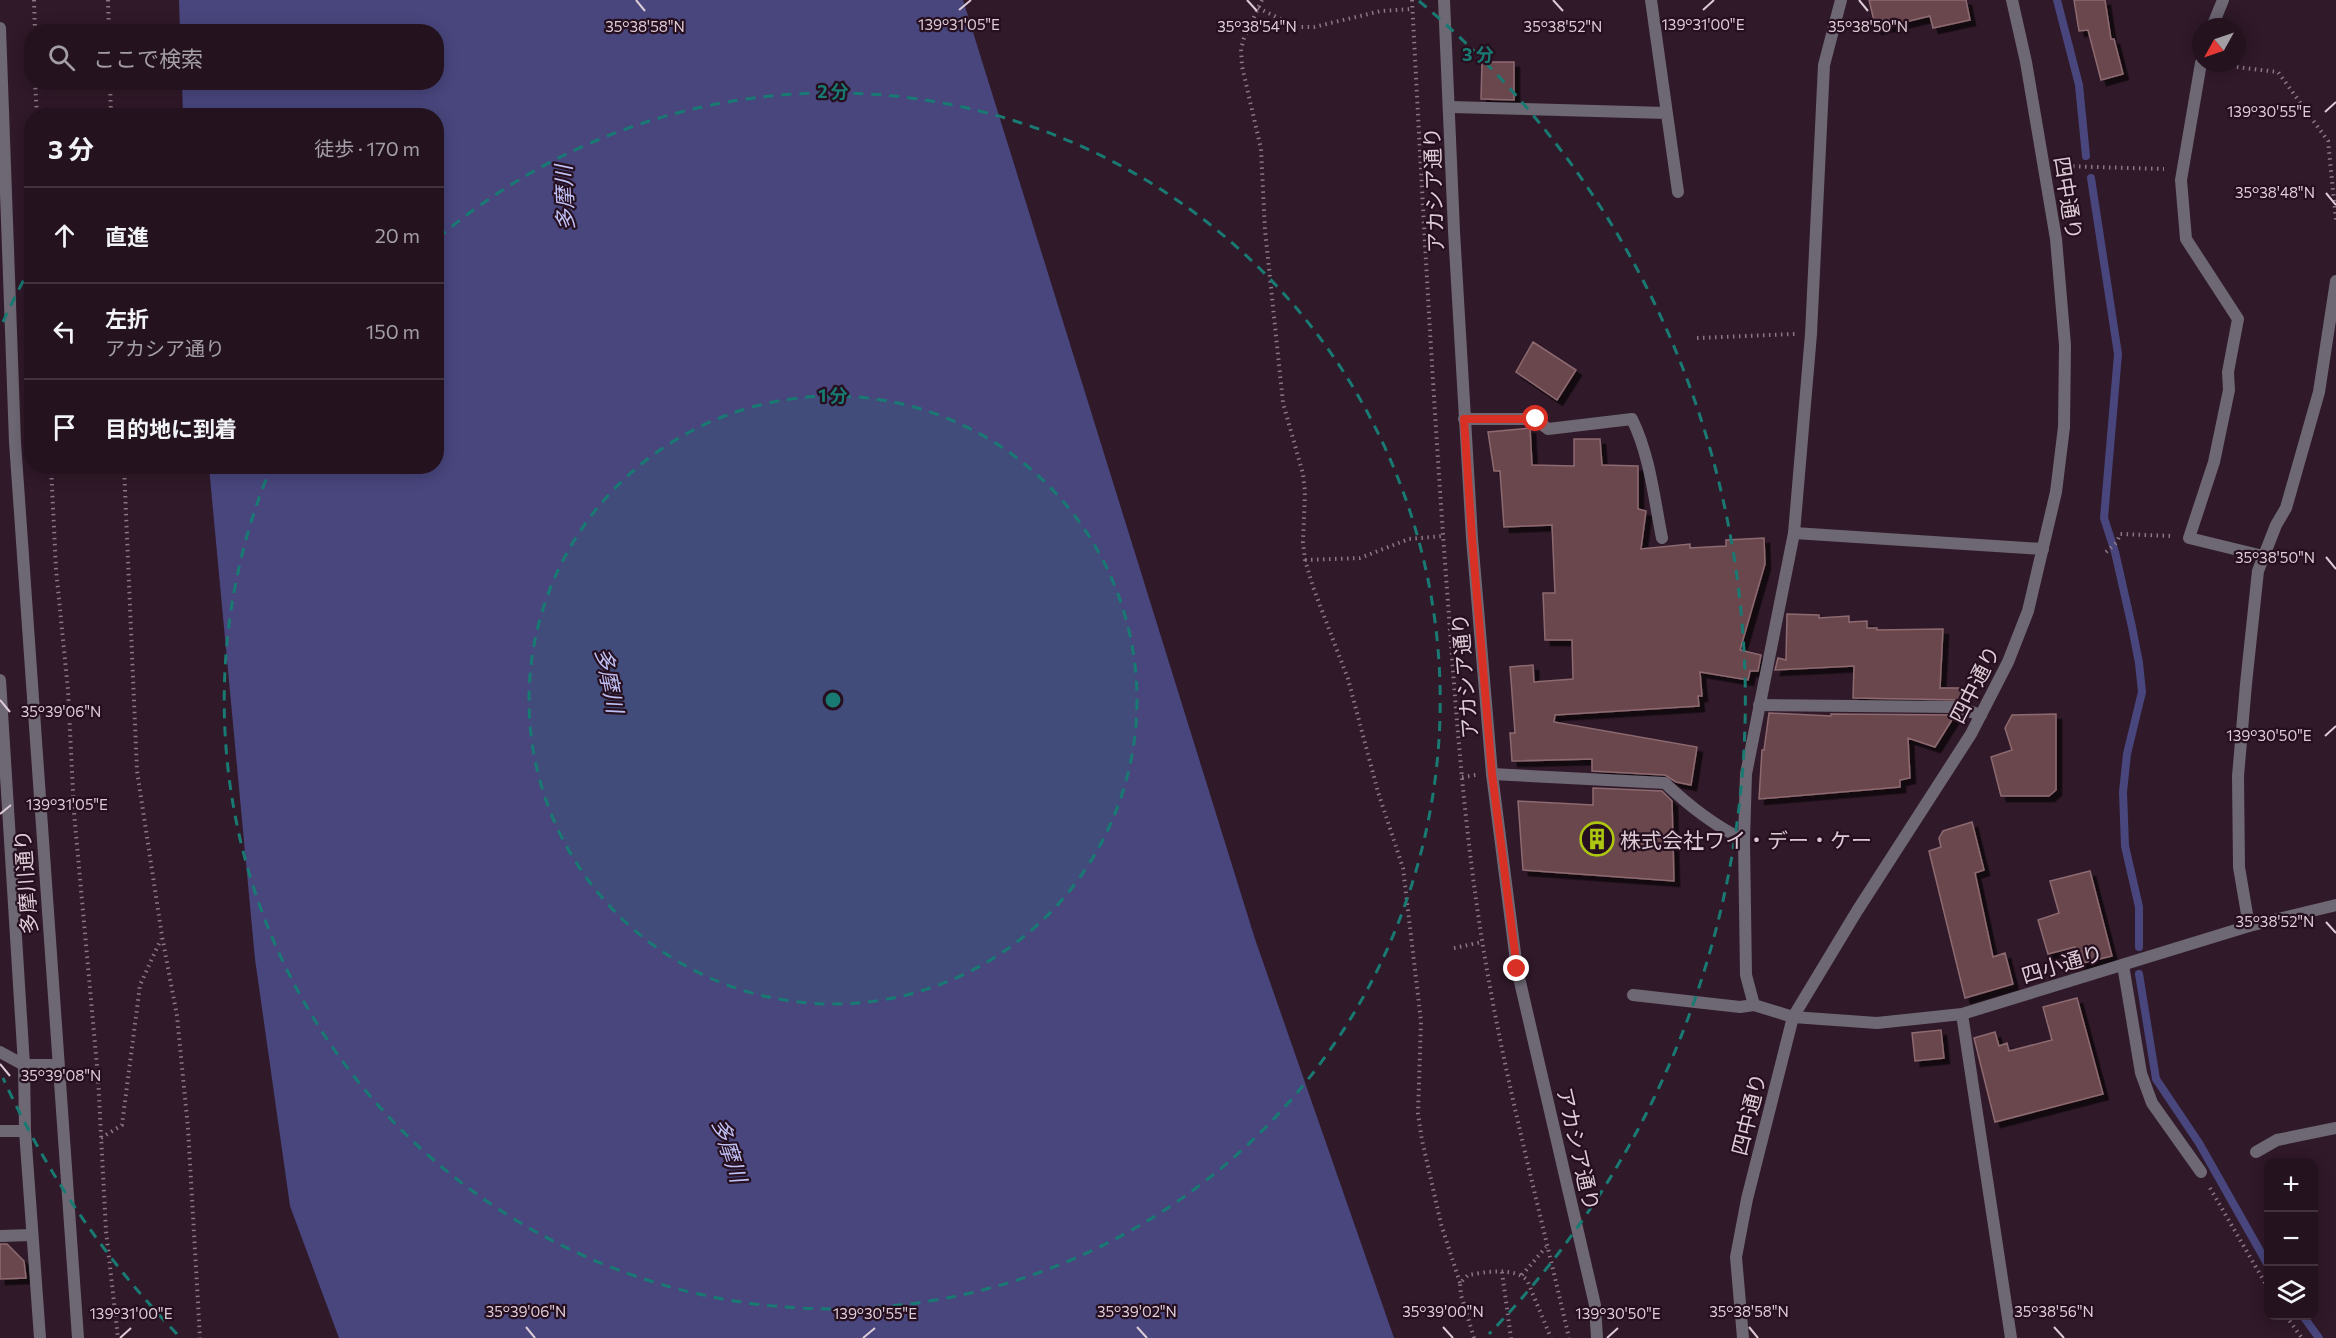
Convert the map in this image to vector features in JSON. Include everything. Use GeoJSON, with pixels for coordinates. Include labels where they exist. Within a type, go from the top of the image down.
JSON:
{"type":"FeatureCollection","features":[{"type":"Feature","properties":{"kind":"street","name":"アカシア通り"},"geometry":{"type":"LineString","coordinates":[[1444,0],[1464,419],[1492,774],[1517,969],[1595,1305],[1597,1338]]}},
{"type":"Feature","properties":{"kind":"street"},"geometry":{"type":"LineString","coordinates":[[1650,0],[1678,192]]}},
{"type":"Feature","properties":{"kind":"street"},"geometry":{"type":"LineString","coordinates":[[1754,1005],[1746,975],[1744,840],[1746,774],[1794,533],[1811,334],[1824,65],[1841,0]]}},
{"type":"Feature","properties":{"kind":"street","name":"四中通り"},"geometry":{"type":"LineString","coordinates":[[1743,1338],[1736,1257],[1747,1198],[1793,1017],[1857,911],[1971,734],[2008,662],[2028,611],[2056,492],[2064,427],[2066,345],[2056,239],[2045,165],[2012,0]]}},
{"type":"Feature","properties":{"kind":"street"},"geometry":{"type":"LineString","coordinates":[[2216,18],[2223,0]]}},
{"type":"Feature","properties":{"kind":"street","name":"多摩川通り"},"geometry":{"type":"LineString","coordinates":[[0,28],[15,442],[57,1065],[78,1338]]}},
{"type":"Feature","properties":{"kind":"street"},"geometry":{"type":"LineString","coordinates":[[2199,72],[2181,180],[2186,239],[2238,319],[2228,372],[2229,390],[2214,462],[2189,538],[2263,556]]}},
{"type":"Feature","properties":{"kind":"street"},"geometry":{"type":"LineString","coordinates":[[1450,107],[1666,113]]}},
{"type":"Feature","properties":{"kind":"street"},"geometry":{"type":"LineString","coordinates":[[2248,926],[2239,867],[2238,776],[2258,572],[2263,556],[2286,508],[2316,403],[2336,281]]}},
{"type":"Feature","properties":{"kind":"street"},"geometry":{"type":"LineString","coordinates":[[1464,419],[1536,419],[1548,429],[1632,419],[1640,436],[1648,467],[1662,538]]}},
{"type":"Feature","properties":{"kind":"street"},"geometry":{"type":"LineString","coordinates":[[1794,533],[2043,549]]}},
{"type":"Feature","properties":{"kind":"street"},"geometry":{"type":"LineString","coordinates":[[0,680],[24,1065],[25,1131],[40,1338]]}},
{"type":"Feature","properties":{"kind":"street"},"geometry":{"type":"LineString","coordinates":[[1759,705],[1956,707],[1981,715]]}},
{"type":"Feature","properties":{"kind":"street"},"geometry":{"type":"LineString","coordinates":[[1492,774],[1665,783],[1688,806],[1719,827],[1744,840]]}},
{"type":"Feature","properties":{"kind":"street","name":"四小通り"},"geometry":{"type":"LineString","coordinates":[[1633,994],[1740,1007],[1754,1005],[1793,1017],[1877,1023],[1962,1014],[2248,926],[2336,905]]}},
{"type":"Feature","properties":{"kind":"street"},"geometry":{"type":"LineString","coordinates":[[2123,965],[2141,1073],[2152,1103],[2200,1172]]}},
{"type":"Feature","properties":{"kind":"street"},"geometry":{"type":"LineString","coordinates":[[1962,1014],[2011,1338]]}},
{"type":"Feature","properties":{"kind":"street"},"geometry":{"type":"LineString","coordinates":[[0,1052],[24,1065],[57,1065]]}},
{"type":"Feature","properties":{"kind":"street"},"geometry":{"type":"LineString","coordinates":[[2256,1152],[2277,1140],[2336,1128]]}},
{"type":"Feature","properties":{"kind":"street"},"geometry":{"type":"LineString","coordinates":[[0,1131],[25,1131]]}},
{"type":"Feature","properties":{"kind":"street"},"geometry":{"type":"LineString","coordinates":[[0,1236],[32,1235]]}},
{"type":"Feature","properties":{"kind":"path"},"geometry":{"type":"LineString","coordinates":[[34,0],[35,24]]}},
{"type":"Feature","properties":{"kind":"path"},"geometry":{"type":"LineString","coordinates":[[108,0],[108,24]]}},
{"type":"Feature","properties":{"kind":"path"},"geometry":{"type":"LineString","coordinates":[[1262,0],[1244,38],[1242,66],[1261,148],[1265,230],[1283,403],[1304,483],[1305,560],[1313,588],[1348,679],[1385,815],[1403,868],[1421,1021],[1418,1114],[1441,1224],[1474,1338]]}},
{"type":"Feature","properties":{"kind":"path"},"geometry":{"type":"LineString","coordinates":[[1258,8],[1297,27],[1314,27],[1381,11],[1413,9]]}},
{"type":"Feature","properties":{"kind":"path"},"geometry":{"type":"LineString","coordinates":[[2246,68],[2278,72],[2328,141],[2336,220]]}},
{"type":"Feature","properties":{"kind":"path"},"geometry":{"type":"LineString","coordinates":[[35,90],[36,108]]}},
{"type":"Feature","properties":{"kind":"path"},"geometry":{"type":"LineString","coordinates":[[110,90],[111,108]]}},
{"type":"Feature","properties":{"kind":"path"},"geometry":{"type":"LineString","coordinates":[[2045,165],[2183,169]]}},
{"type":"Feature","properties":{"kind":"path"},"geometry":{"type":"LineString","coordinates":[[1697,338],[1811,334]]}},
{"type":"Feature","properties":{"kind":"path"},"geometry":{"type":"LineString","coordinates":[[51,474],[56,569],[68,690],[74,812],[98,1077],[106,1231],[118,1338]]}},
{"type":"Feature","properties":{"kind":"path"},"geometry":{"type":"LineString","coordinates":[[124,474],[137,771],[162,936],[177,1016],[188,1128],[200,1338]]}},
{"type":"Feature","properties":{"kind":"path"},"geometry":{"type":"LineString","coordinates":[[2106,552],[2117,542],[2120,534],[2189,538]]}},
{"type":"Feature","properties":{"kind":"path"},"geometry":{"type":"LineString","coordinates":[[1305,560],[1360,558],[1409,539],[1443,536]]}},
{"type":"Feature","properties":{"kind":"path"},"geometry":{"type":"LineString","coordinates":[[100,1139],[122,1125],[140,986],[162,936]]}},
{"type":"Feature","properties":{"kind":"path"},"geometry":{"type":"LineString","coordinates":[[1454,948],[1482,942]]}},
{"type":"Feature","properties":{"kind":"path"},"geometry":{"type":"LineString","coordinates":[[2200,1172],[2264,1281]]}},
{"type":"Feature","properties":{"kind":"path"},"geometry":{"type":"LineString","coordinates":[[1522,1275],[1546,1247]]}},
{"type":"Feature","properties":{"kind":"path"},"geometry":{"type":"LineString","coordinates":[[1460,1284],[1468,1275],[1502,1272],[1522,1275],[1527,1280],[1551,1338]]}},
{"type":"Feature","properties":{"kind":"path"},"geometry":{"type":"LineString","coordinates":[[1502,1272],[1511,1338]]}},
{"type":"Feature","properties":{"kind":"path"},"geometry":{"type":"LineString","coordinates":[[2289,1320],[2302,1338]]}},
{"type":"Feature","properties":{"kind":"water","name":"多摩川"},"geometry":{"type":"Polygon","coordinates":[[[179,0],[963,0],[1255,939],[1394,1338],[339,1338],[290,1206],[255,959],[210,474],[444,474],[444,108],[183,108],[182,90],[444,90],[444,24],[180,24],[179,0]]]}},
{"type":"Feature","properties":{"kind":"building"},"geometry":{"type":"Polygon","coordinates":[[[1869,0],[1966,0],[1970,20],[1933,28],[1930,16],[1876,29],[1869,0]]]}},
{"type":"Feature","properties":{"kind":"building"},"geometry":{"type":"Polygon","coordinates":[[[2074,0],[2105,0],[2111,39],[2114,39],[2123,74],[2101,80],[2088,30],[2079,31],[2074,0]]]}},
{"type":"Feature","properties":{"kind":"building"},"geometry":{"type":"Polygon","coordinates":[[[1482,62],[1514,62],[1514,100],[1481,99],[1482,62]]]}},
{"type":"Feature","properties":{"kind":"building"},"geometry":{"type":"Polygon","coordinates":[[[1533,342],[1576,370],[1557,400],[1516,372],[1533,342]]]}},
{"type":"Feature","properties":{"kind":"building"},"geometry":{"type":"Polygon","coordinates":[[[1530,428],[1532,465],[1574,466],[1574,439],[1600,439],[1602,465],[1638,466],[1638,509],[1646,511],[1641,549],[1690,544],[1690,548],[1726,546],[1726,540],[1764,538],[1765,564],[1740,650],[1761,655],[1758,671],[1750,671],[1748,680],[1700,672],[1702,696],[1698,696],[1699,706],[1555,715],[1554,722],[1697,747],[1691,785],[1676,782],[1665,775],[1592,771],[1592,759],[1512,761],[1510,733],[1515,733],[1510,667],[1533,665],[1534,682],[1573,679],[1572,640],[1545,640],[1543,593],[1555,593],[1552,525],[1504,527],[1500,471],[1494,471],[1488,432],[1530,428]]]}},
{"type":"Feature","properties":{"kind":"building"},"geometry":{"type":"Polygon","coordinates":[[[1787,614],[1819,615],[1819,618],[1849,616],[1849,622],[1867,621],[1867,628],[1877,628],[1877,630],[1943,629],[1940,688],[1963,688],[1962,700],[1853,698],[1854,666],[1775,670],[1778,658],[1786,660],[1787,614]]]}},
{"type":"Feature","properties":{"kind":"building"},"geometry":{"type":"Polygon","coordinates":[[[1769,713],[1831,716],[1831,714],[1955,715],[1935,747],[1908,738],[1910,778],[1900,780],[1900,787],[1759,799],[1762,750],[1764,750],[1769,713]]]}},
{"type":"Feature","properties":{"kind":"building"},"geometry":{"type":"Polygon","coordinates":[[[2056,714],[2056,790],[2049,796],[2001,796],[1991,757],[2012,750],[2005,728],[2012,715],[2056,714]]]}},
{"type":"Feature","properties":{"kind":"building","name":"株式会社ワイ・デー・ケー"},"geometry":{"type":"Polygon","coordinates":[[[1593,788],[1662,791],[1672,801],[1674,881],[1523,870],[1518,801],[1593,805],[1593,788]]]}},
{"type":"Feature","properties":{"kind":"building"},"geometry":{"type":"Polygon","coordinates":[[[1972,822],[1984,870],[1975,873],[1993,957],[2005,953],[2013,984],[1965,998],[1929,851],[1941,847],[1939,838],[1943,831],[1972,822]]]}},
{"type":"Feature","properties":{"kind":"building"},"geometry":{"type":"Polygon","coordinates":[[[2090,871],[2112,956],[2079,964],[2075,947],[2048,954],[2038,920],[2059,913],[2050,881],[2090,871]]]}},
{"type":"Feature","properties":{"kind":"building"},"geometry":{"type":"Polygon","coordinates":[[[2077,998],[2103,1094],[1995,1122],[1974,1038],[1995,1032],[1999,1046],[2007,1043],[2009,1051],[2052,1040],[2043,1007],[2077,998]]]}},
{"type":"Feature","properties":{"kind":"building"},"geometry":{"type":"Polygon","coordinates":[[[1941,1030],[1944,1058],[1915,1061],[1912,1033],[1941,1030]]]}},
{"type":"Feature","properties":{"kind":"building"},"geometry":{"type":"Polygon","coordinates":[[[0,1244],[7,1244],[24,1261],[26,1278],[0,1279],[0,1244]]]}},
{"type":"Feature","properties":{"kind":"waterway"},"geometry":{"type":"LineString","coordinates":[[2057,0],[2079,85],[2086,156]]}},
{"type":"Feature","properties":{"kind":"waterway"},"geometry":{"type":"LineString","coordinates":[[2091,178],[2118,354],[2104,518],[2115,552],[2132,627],[2142,692],[2127,754],[2123,792],[2125,846],[2139,907],[2139,947]]}},
{"type":"Feature","properties":{"kind":"waterway"},"geometry":{"type":"LineString","coordinates":[[2139,974],[2156,1079],[2199,1143],[2264,1258]]}},
{"type":"Feature","properties":{"kind":"waterway"},"geometry":{"type":"LineString","coordinates":[[2306,1320],[2319,1338]]}},
{"type":"Feature","properties":{"kind":"place","name":"株式会社ワイ・デー・ケー"},"geometry":{"type":"Point","coordinates":[1597,839]}},
{"type":"Feature","properties":{"kind":"route"},"geometry":{"type":"LineString","coordinates":[[1517,969],[1492,774],[1464,419],[1536,419]]}}]}
